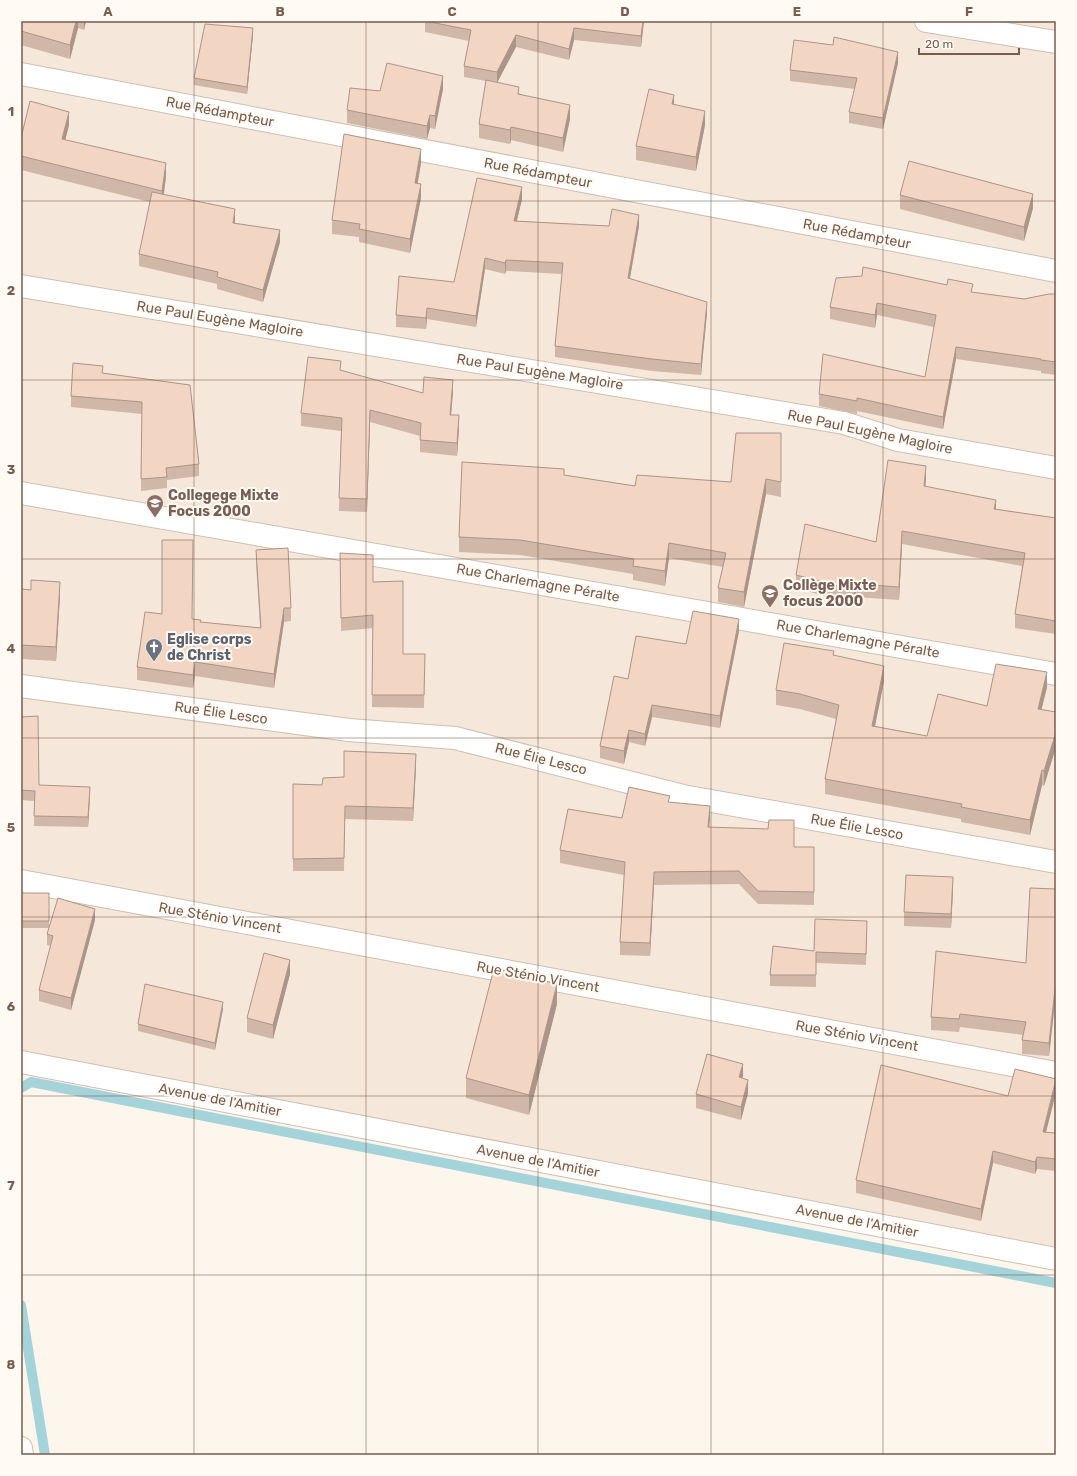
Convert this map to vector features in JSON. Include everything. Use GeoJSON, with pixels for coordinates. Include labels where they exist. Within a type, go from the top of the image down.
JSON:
{"type":"FeatureCollection","features":[{"type":"Feature","properties":{"kind":"street"},"geometry":{"type":"LineString","coordinates":[[926,21],[1056,42]]}},
{"type":"Feature","properties":{"kind":"street","name":"Rue Rédampteur"},"geometry":{"type":"LineString","coordinates":[[21,74],[1056,271]]}},
{"type":"Feature","properties":{"kind":"street","name":"Rue Paul Eugène Magloire"},"geometry":{"type":"LineString","coordinates":[[21,286],[844,423],[898,440],[1056,468]]}},
{"type":"Feature","properties":{"kind":"street","name":"Rue Charlemagne Péralte"},"geometry":{"type":"LineString","coordinates":[[21,493],[1056,674]]}},
{"type":"Feature","properties":{"kind":"street","name":"Rue Élie Lesco"},"geometry":{"type":"LineString","coordinates":[[21,686],[349,730],[455,738],[683,796],[1056,862]]}},
{"type":"Feature","properties":{"kind":"street","name":"Rue Sténio Vincent"},"geometry":{"type":"LineString","coordinates":[[21,881],[1056,1073]]}},
{"type":"Feature","properties":{"kind":"street","name":"Avenue de l'Amitier"},"geometry":{"type":"LineString","coordinates":[[21,1062],[1056,1259]]}},
{"type":"Feature","properties":{"kind":"street"},"geometry":{"type":"LineString","coordinates":[[21,1448],[22,1455]]}},
{"type":"Feature","properties":{"kind":"shaded area"},"geometry":{"type":"Polygon","coordinates":[[[21,21],[1056,21],[1056,1256],[21,1052],[21,21]]]}},
{"type":"Feature","properties":{"kind":"building"},"geometry":{"type":"Polygon","coordinates":[[[21,21],[76,21],[70,45],[21,31],[21,21]]]}},
{"type":"Feature","properties":{"kind":"building"},"geometry":{"type":"Polygon","coordinates":[[[425,21],[643,21],[641,36],[574,28],[569,49],[516,35],[497,72],[464,66],[471,30],[425,21]]]}},
{"type":"Feature","properties":{"kind":"building"},"geometry":{"type":"Polygon","coordinates":[[[205,24],[253,28],[247,87],[194,78],[205,24]]]}},
{"type":"Feature","properties":{"kind":"building"},"geometry":{"type":"Polygon","coordinates":[[[834,37],[898,52],[883,118],[849,112],[857,78],[790,70],[794,40],[833,45],[834,37]]]}},
{"type":"Feature","properties":{"kind":"building"},"geometry":{"type":"Polygon","coordinates":[[[387,63],[443,76],[435,116],[430,115],[427,126],[347,110],[350,88],[380,91],[387,63]]]}},
{"type":"Feature","properties":{"kind":"building"},"geometry":{"type":"Polygon","coordinates":[[[486,80],[519,87],[518,94],[570,105],[563,138],[511,127],[510,130],[479,124],[486,80]]]}},
{"type":"Feature","properties":{"kind":"building"},"geometry":{"type":"Polygon","coordinates":[[[649,89],[674,95],[672,104],[705,111],[696,157],[636,146],[649,89]]]}},
{"type":"Feature","properties":{"kind":"building"},"geometry":{"type":"Polygon","coordinates":[[[30,101],[69,112],[62,139],[166,163],[162,191],[21,156],[21,138],[30,101]]]}},
{"type":"Feature","properties":{"kind":"building"},"geometry":{"type":"Polygon","coordinates":[[[344,134],[421,149],[415,183],[421,184],[410,239],[359,229],[360,224],[332,220],[344,134]]]}},
{"type":"Feature","properties":{"kind":"building"},"geometry":{"type":"Polygon","coordinates":[[[909,161],[1033,194],[1024,227],[900,195],[909,161]]]}},
{"type":"Feature","properties":{"kind":"building"},"geometry":{"type":"Polygon","coordinates":[[[477,178],[522,187],[514,221],[609,226],[612,209],[639,215],[628,278],[707,302],[701,364],[555,346],[563,263],[506,260],[505,263],[485,258],[476,316],[427,308],[426,318],[396,315],[399,276],[454,282],[477,178]]]}},
{"type":"Feature","properties":{"kind":"building"},"geometry":{"type":"Polygon","coordinates":[[[152,192],[235,209],[233,223],[280,230],[263,290],[217,277],[218,272],[139,254],[152,192]]]}},
{"type":"Feature","properties":{"kind":"building"},"geometry":{"type":"Polygon","coordinates":[[[863,267],[947,285],[948,279],[973,284],[971,292],[1024,299],[1056,294],[1056,362],[956,347],[943,417],[857,398],[857,401],[819,394],[823,354],[925,377],[936,315],[877,303],[875,315],[830,307],[836,278],[862,276],[863,267]]]}},
{"type":"Feature","properties":{"kind":"building"},"geometry":{"type":"Polygon","coordinates":[[[308,357],[341,361],[340,370],[423,393],[424,377],[453,380],[450,415],[459,415],[457,443],[420,440],[421,423],[370,410],[367,499],[339,498],[342,418],[301,413],[308,357]]]}},
{"type":"Feature","properties":{"kind":"building"},"geometry":{"type":"Polygon","coordinates":[[[73,363],[103,366],[102,373],[190,385],[199,464],[166,468],[167,477],[141,479],[142,402],[71,396],[73,363]]]}},
{"type":"Feature","properties":{"kind":"building"},"geometry":{"type":"Polygon","coordinates":[[[736,433],[781,433],[781,482],[766,479],[744,592],[718,588],[726,553],[669,543],[665,571],[633,566],[634,559],[520,540],[459,537],[462,462],[564,469],[564,475],[635,486],[637,475],[731,482],[736,433]]]}},
{"type":"Feature","properties":{"kind":"building"},"geometry":{"type":"Polygon","coordinates":[[[888,460],[926,466],[924,486],[996,500],[994,509],[1056,518],[1056,621],[1015,614],[1025,553],[902,531],[899,587],[856,584],[854,590],[796,575],[805,524],[876,542],[888,460]]]}},
{"type":"Feature","properties":{"kind":"building"},"geometry":{"type":"Polygon","coordinates":[[[162,540],[193,540],[192,619],[201,620],[200,622],[261,628],[256,550],[288,548],[291,608],[284,608],[274,674],[195,662],[193,675],[137,667],[145,612],[162,614],[162,540]]]}},
{"type":"Feature","properties":{"kind":"building"},"geometry":{"type":"Polygon","coordinates":[[[340,553],[373,555],[373,582],[403,581],[403,654],[425,654],[424,695],[372,695],[373,615],[341,618],[340,553]]]}},
{"type":"Feature","properties":{"kind":"building"},"geometry":{"type":"Polygon","coordinates":[[[31,580],[60,582],[56,647],[21,645],[21,589],[31,590],[31,580]]]}},
{"type":"Feature","properties":{"kind":"building"},"geometry":{"type":"Polygon","coordinates":[[[693,611],[739,619],[720,716],[652,705],[645,734],[629,730],[624,751],[600,746],[614,676],[628,679],[636,636],[686,644],[693,611]]]}},
{"type":"Feature","properties":{"kind":"building"},"geometry":{"type":"Polygon","coordinates":[[[784,643],[834,651],[833,655],[884,666],[872,726],[927,736],[938,694],[987,706],[996,664],[1047,672],[1038,709],[1056,712],[1056,732],[1044,771],[1042,770],[1030,820],[961,807],[962,804],[825,779],[839,705],[800,694],[776,690],[784,643]]]}},
{"type":"Feature","properties":{"kind":"building"},"geometry":{"type":"Polygon","coordinates":[[[38,716],[39,785],[90,787],[88,817],[34,816],[35,791],[21,790],[21,717],[38,716]]]}},
{"type":"Feature","properties":{"kind":"building"},"geometry":{"type":"Polygon","coordinates":[[[344,751],[416,754],[413,808],[345,806],[344,858],[293,859],[293,784],[322,785],[323,778],[344,777],[344,751]]]}},
{"type":"Feature","properties":{"kind":"building"},"geometry":{"type":"Polygon","coordinates":[[[629,787],[670,796],[668,802],[710,806],[708,827],[768,829],[769,820],[794,820],[794,847],[814,847],[814,892],[758,891],[739,871],[654,872],[650,943],[620,942],[625,862],[560,850],[568,809],[622,818],[629,787]]]}},
{"type":"Feature","properties":{"kind":"building"},"geometry":{"type":"Polygon","coordinates":[[[906,875],[953,877],[951,914],[904,912],[906,875]]]}},
{"type":"Feature","properties":{"kind":"building"},"geometry":{"type":"Polygon","coordinates":[[[1030,888],[1056,889],[1056,980],[1049,1043],[1022,1040],[1026,1022],[960,1014],[959,1019],[931,1017],[936,951],[1026,963],[1030,888]]]}},
{"type":"Feature","properties":{"kind":"building"},"geometry":{"type":"Polygon","coordinates":[[[21,893],[49,893],[49,921],[21,921],[21,893]]]}},
{"type":"Feature","properties":{"kind":"building"},"geometry":{"type":"Polygon","coordinates":[[[58,898],[95,909],[71,998],[39,990],[53,936],[47,934],[58,898]]]}},
{"type":"Feature","properties":{"kind":"building"},"geometry":{"type":"Polygon","coordinates":[[[815,919],[867,921],[866,954],[816,952],[816,975],[770,975],[773,946],[814,951],[815,919]]]}},
{"type":"Feature","properties":{"kind":"building"},"geometry":{"type":"Polygon","coordinates":[[[264,953],[290,960],[273,1025],[247,1018],[264,953]]]}},
{"type":"Feature","properties":{"kind":"building"},"geometry":{"type":"Polygon","coordinates":[[[494,968],[557,984],[529,1095],[466,1078],[494,968]]]}},
{"type":"Feature","properties":{"kind":"building"},"geometry":{"type":"Polygon","coordinates":[[[145,984],[223,1002],[215,1043],[138,1024],[145,984]]]}},
{"type":"Feature","properties":{"kind":"building"},"geometry":{"type":"Polygon","coordinates":[[[707,1054],[743,1064],[739,1077],[748,1080],[741,1107],[696,1094],[707,1054]]]}},
{"type":"Feature","properties":{"kind":"building"},"geometry":{"type":"Polygon","coordinates":[[[881,1065],[1008,1096],[1015,1069],[1056,1079],[1043,1132],[1056,1133],[1056,1159],[1037,1157],[1035,1162],[993,1151],[981,1209],[856,1180],[881,1065]]]}},
{"type":"Feature","properties":{"kind":"waterway"},"geometry":{"type":"LineString","coordinates":[[21,1088],[31,1082],[1056,1283]]}},
{"type":"Feature","properties":{"kind":"waterway"},"geometry":{"type":"LineString","coordinates":[[21,1305],[45,1455]]}},
{"type":"Feature","properties":{"kind":"place","name":"Collegege Mixte Focus 2000"},"geometry":{"type":"Point","coordinates":[155,518]}},
{"type":"Feature","properties":{"kind":"place","name":"Collège Mixte focus 2000"},"geometry":{"type":"Point","coordinates":[770,608]}},
{"type":"Feature","properties":{"kind":"place","name":"Eglise corps de Christ"},"geometry":{"type":"Point","coordinates":[154,662]}}]}
